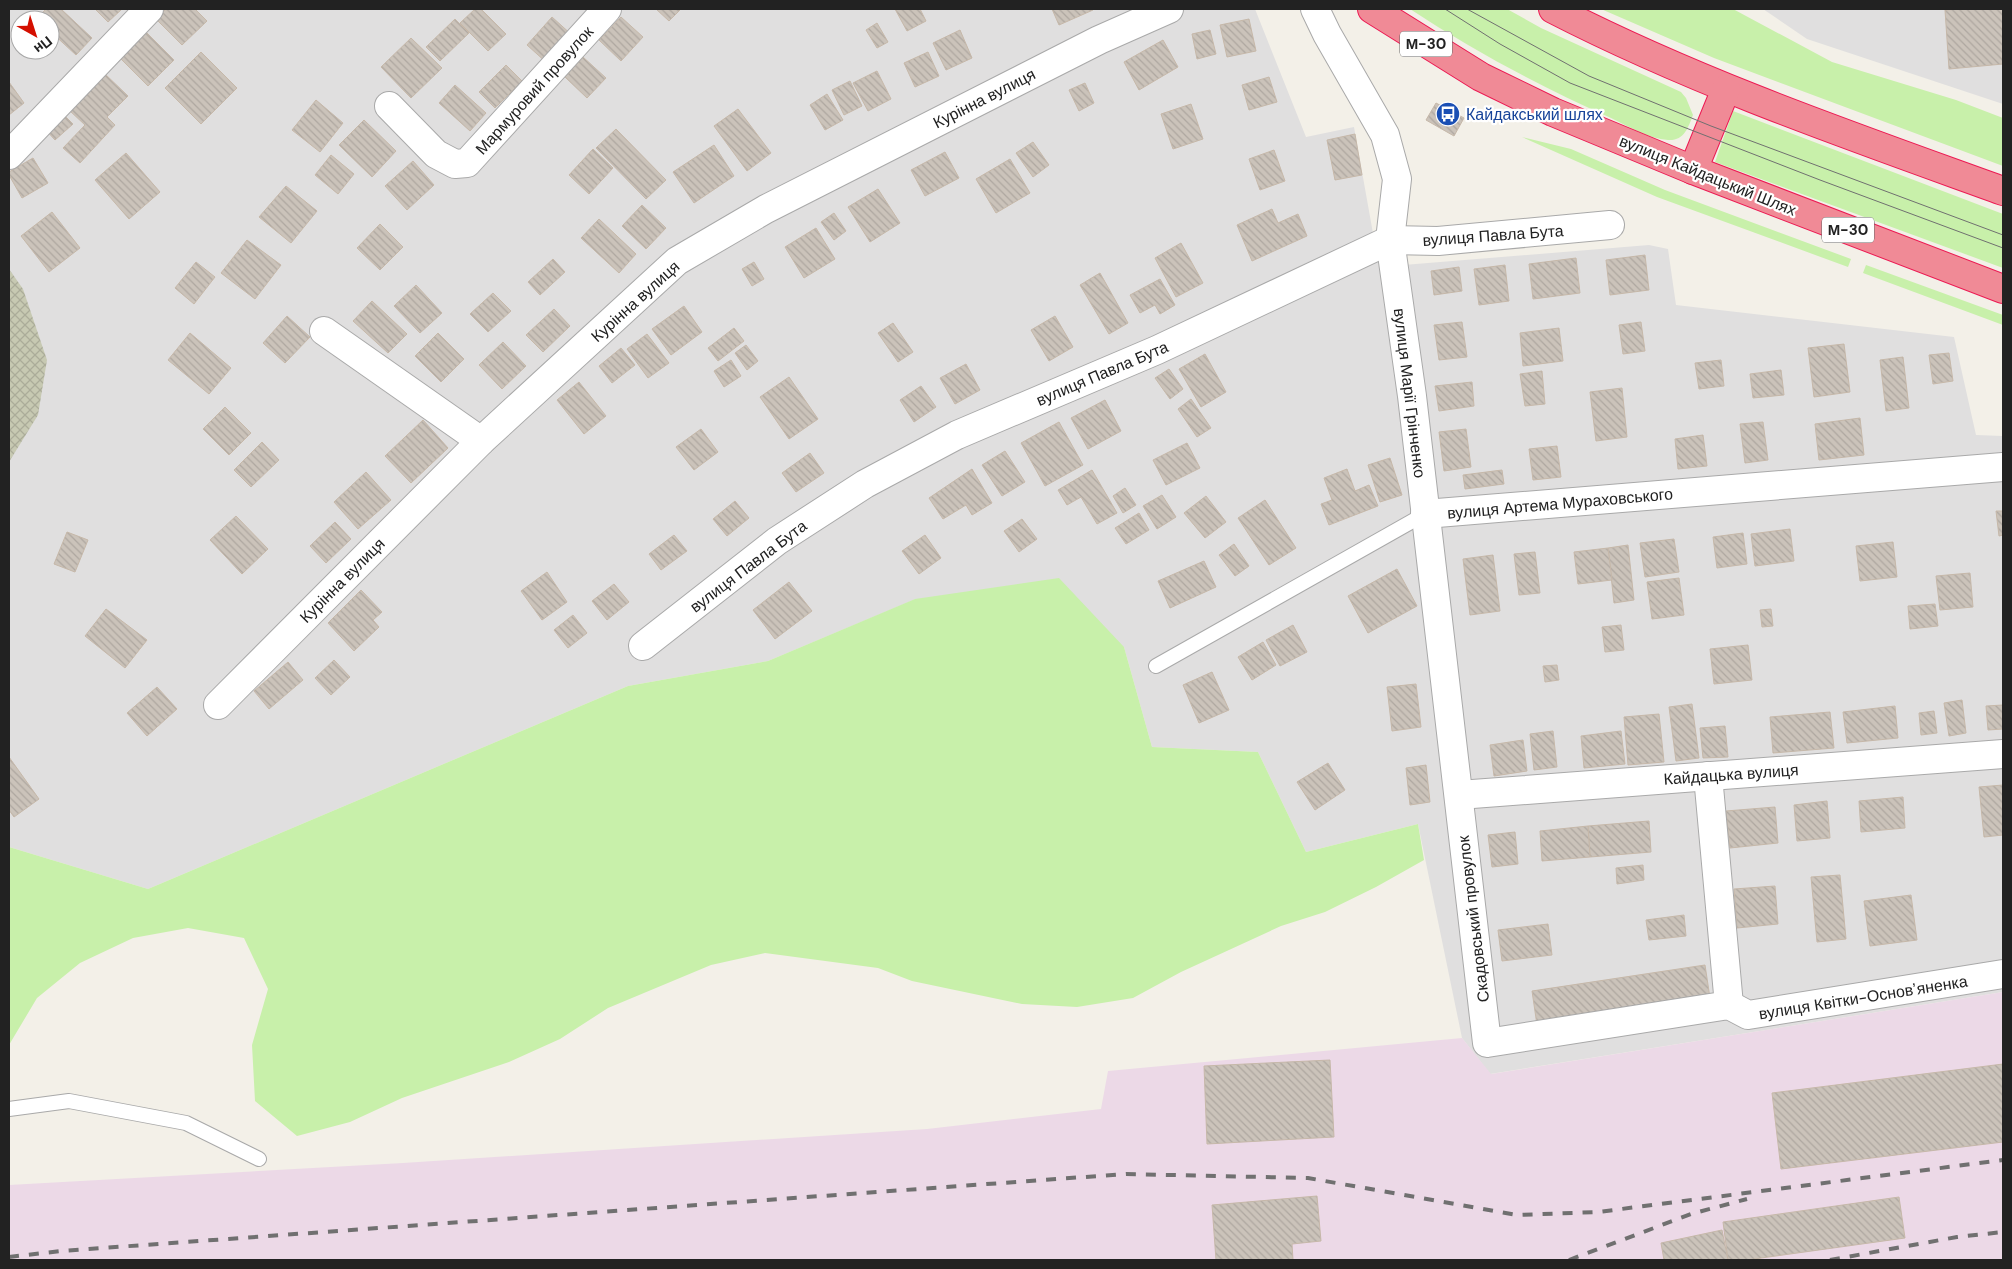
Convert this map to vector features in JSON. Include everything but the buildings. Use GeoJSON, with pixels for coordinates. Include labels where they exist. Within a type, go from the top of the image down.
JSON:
{"type":"FeatureCollection","features":[{"type":"Feature","properties":{"kind":"highway","name":"вулиця Кайдацький Шлях"},"geometry":{"type":"LineString","coordinates":[[1372,9],[1481,78],[1553,112],[1693,170],[2003,289]]}},
{"type":"Feature","properties":{"kind":"highway"},"geometry":{"type":"LineString","coordinates":[[1553,9],[1586,19],[1726,89],[2003,191]]}},
{"type":"Feature","properties":{"kind":"highway"},"geometry":{"type":"LineString","coordinates":[[1693,170],[1726,89]]}},
{"type":"Feature","properties":{"kind":"street"},"geometry":{"type":"LineString","coordinates":[[9,155],[149,9]]}},
{"type":"Feature","properties":{"kind":"street","name":"Мармуровий провулок"},"geometry":{"type":"LineString","coordinates":[[389,106],[436,154],[455,164],[466,163],[607,9]]}},
{"type":"Feature","properties":{"kind":"street","name":"Курінна вулиця"},"geometry":{"type":"LineString","coordinates":[[218,705],[481,441],[677,261],[766,209],[1099,40],[1169,9]]}},
{"type":"Feature","properties":{"kind":"street","name":"вулиця Марії Грінченко"},"geometry":{"type":"LineString","coordinates":[[1315,9],[1327,34],[1385,135],[1397,179],[1390,240],[1412,396],[1459,795]]}},
{"type":"Feature","properties":{"kind":"street","name":"вулиця Павла Бута"},"geometry":{"type":"LineString","coordinates":[[643,646],[777,541],[865,484],[957,435],[1157,350],[1390,240],[1438,241],[1610,226]]}},
{"type":"Feature","properties":{"kind":"street"},"geometry":{"type":"LineString","coordinates":[[324,331],[481,441]]}},
{"type":"Feature","properties":{"kind":"street","name":"вулиця Артема Мураховського"},"geometry":{"type":"LineString","coordinates":[[1425,514],[2003,467]]}},
{"type":"Feature","properties":{"kind":"street","name":"Кайдацька вулиця"},"geometry":{"type":"LineString","coordinates":[[1459,795],[2003,754]]}},
{"type":"Feature","properties":{"kind":"street"},"geometry":{"type":"LineString","coordinates":[[1708,776],[1729,1005]]}},
{"type":"Feature","properties":{"kind":"street","name":"Скадовський провулок"},"geometry":{"type":"LineString","coordinates":[[1459,795],[1487,1043],[1729,1005]]}},
{"type":"Feature","properties":{"kind":"street","name":"вулиця Квітки-Основʼяненка"},"geometry":{"type":"LineString","coordinates":[[1729,1005],[1748,1016],[2003,974]]}},
{"type":"Feature","properties":{"kind":"lane","name":"вулиця Артема Мураховського"},"geometry":{"type":"LineString","coordinates":[[1156,666],[1425,514]]}},
{"type":"Feature","properties":{"kind":"lane"},"geometry":{"type":"LineString","coordinates":[[9,1108],[69,1101],[186,1123],[259,1159]]}},
{"type":"Feature","properties":{"kind":"shaded area"},"geometry":{"type":"Polygon","coordinates":[[[9,9],[1255,9],[1306,137],[1354,127],[1379,267],[1649,245],[1668,249],[1676,305],[1954,337],[1976,435],[2003,436],[2003,992],[1490,1074],[1462,1038],[1418,824],[1306,852],[1258,752],[1152,747],[1124,647],[916,599],[768,661],[628,686],[148,889],[9,847],[9,9]]]}},
{"type":"Feature","properties":{"kind":"shaded area"},"geometry":{"type":"Polygon","coordinates":[[[1763,9],[2003,9],[2003,104],[1807,39],[1763,9]]]}},
{"type":"Feature","properties":{"kind":"shaded area"},"geometry":{"type":"Polygon","coordinates":[[[9,269],[23,289],[47,360],[38,415],[9,462],[9,269]]]}},
{"type":"Feature","properties":{"kind":"shaded area"},"geometry":{"type":"Polygon","coordinates":[[[2003,992],[2003,1260],[9,1260],[9,1185],[403,1163],[927,1129],[1101,1109],[1108,1071],[1462,1038],[1491,1074],[2003,992]]]}},
{"type":"Feature","properties":{"kind":"green space"},"geometry":{"type":"Polygon","coordinates":[[[1410,9],[1507,9],[1541,28],[1681,92],[1686,98],[1693,115],[1685,133],[1678,138],[1668,140],[1646,135],[1508,68],[1410,9]]]}},
{"type":"Feature","properties":{"kind":"green space"},"geometry":{"type":"Polygon","coordinates":[[[1601,9],[1733,9],[1832,62],[1956,100],[2003,118],[2003,166],[1714,58],[1601,9]]]}},
{"type":"Feature","properties":{"kind":"green space"},"geometry":{"type":"Polygon","coordinates":[[[1733,111],[2003,214],[2003,268],[1715,162],[1733,111]]]}},
{"type":"Feature","properties":{"kind":"green space"},"geometry":{"type":"Polygon","coordinates":[[[1522,137],[1571,149],[1665,190],[1851,259],[1848,267],[1657,197],[1522,137]]]}},
{"type":"Feature","properties":{"kind":"green space"},"geometry":{"type":"Polygon","coordinates":[[[1866,265],[2003,315],[2003,325],[1863,273],[1866,265]]]}},
{"type":"Feature","properties":{"kind":"green space"},"geometry":{"type":"Polygon","coordinates":[[[1059,578],[1124,647],[1152,747],[1258,752],[1306,852],[1418,824],[1424,860],[1376,887],[1325,912],[1281,926],[1181,972],[1133,998],[1077,1007],[1022,1004],[912,981],[878,968],[765,953],[711,965],[608,1008],[560,1039],[509,1062],[402,1098],[350,1122],[297,1136],[255,1101],[252,1045],[268,989],[244,938],[188,928],[133,938],[80,963],[37,998],[9,1045],[9,847],[148,889],[628,686],[768,661],[915,599],[1059,578]]]}},
{"type":"Feature","properties":{"kind":"tram line"},"geometry":{"type":"LineString","coordinates":[[1445,9],[1500,44],[1570,83],[1820,180],[2003,248]]}},
{"type":"Feature","properties":{"kind":"tram line"},"geometry":{"type":"LineString","coordinates":[[1467,9],[1589,76],[1711,126],[2003,235]]}},
{"type":"Feature","properties":{"kind":"railway"},"geometry":{"type":"LineString","coordinates":[[9,1257],[61,1251],[1126,1174],[1308,1178],[1517,1215],[1598,1212],[2003,1160]]}},
{"type":"Feature","properties":{"kind":"railway"},"geometry":{"type":"LineString","coordinates":[[1569,1260],[1691,1214],[1747,1199]]}},
{"type":"Feature","properties":{"kind":"railway"},"geometry":{"type":"LineString","coordinates":[[1830,1260],[1957,1237],[2003,1232]]}},
{"type":"Feature","properties":{"kind":"place","name":"Кайдакський шлях"},"geometry":{"type":"Point","coordinates":[1448,114]}}]}
